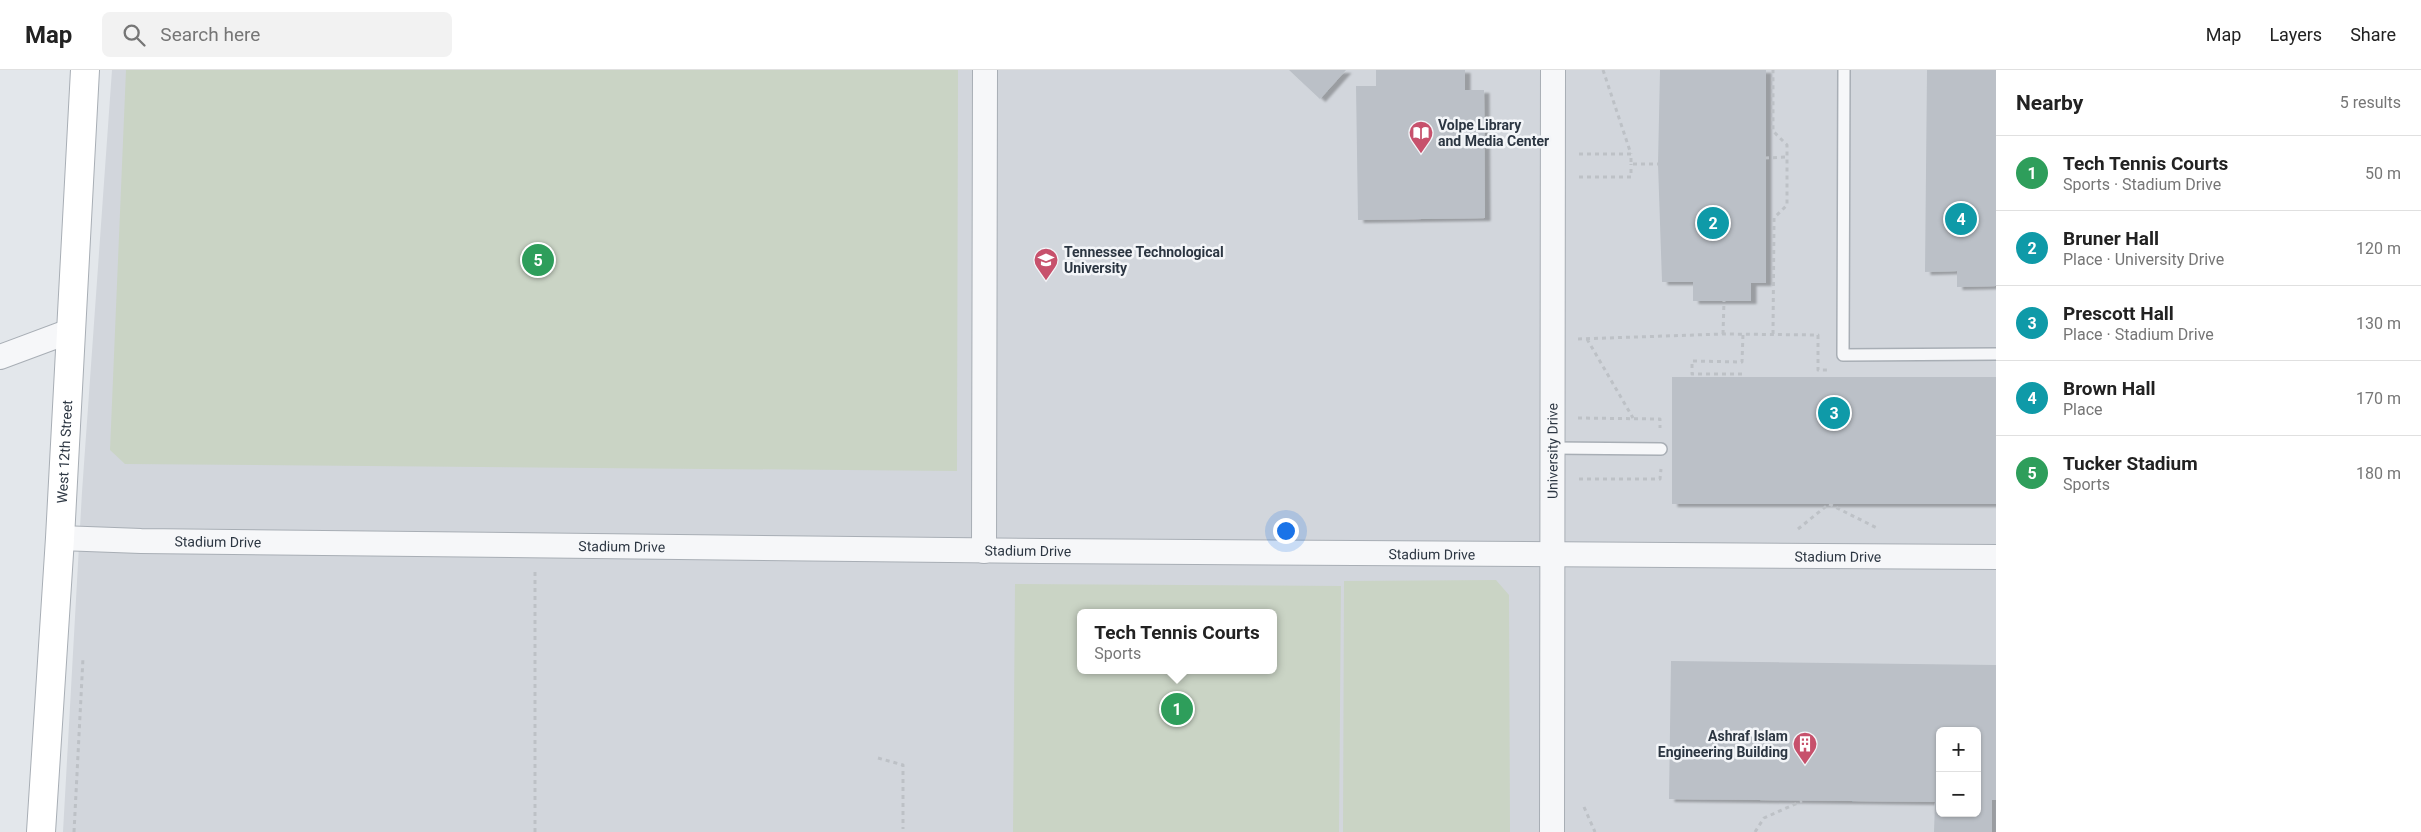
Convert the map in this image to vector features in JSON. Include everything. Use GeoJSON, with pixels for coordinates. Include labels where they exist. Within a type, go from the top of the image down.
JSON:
{"type":"FeatureCollection","features":[{"type":"Feature","properties":{"kind":"street","name":"West 12th Street"},"geometry":{"type":"LineString","coordinates":[[41,832],[60,538],[85,70]]}},
{"type":"Feature","properties":{"kind":"street"},"geometry":{"type":"LineString","coordinates":[[984,551],[985,70]]}},
{"type":"Feature","properties":{"kind":"street","name":"University Drive"},"geometry":{"type":"LineString","coordinates":[[1552,832],[1553,70]]}},
{"type":"Feature","properties":{"kind":"street"},"geometry":{"type":"LineString","coordinates":[[0,357],[70,331]]}},
{"type":"Feature","properties":{"kind":"street","name":"Stadium Drive"},"geometry":{"type":"LineString","coordinates":[[60,538],[141,541],[984,551],[1552,556],[1996,557]]}},
{"type":"Feature","properties":{"kind":"lane"},"geometry":{"type":"LineString","coordinates":[[1844,70],[1844,354],[1996,354]]}},
{"type":"Feature","properties":{"kind":"lane"},"geometry":{"type":"LineString","coordinates":[[1553,448],[1661,449]]}},
{"type":"Feature","properties":{"kind":"path"},"geometry":{"type":"LineString","coordinates":[[1554,166],[1631,177],[1631,154],[1603,70]]}},
{"type":"Feature","properties":{"kind":"path"},"geometry":{"type":"LineString","coordinates":[[1773,70],[1773,131],[1787,145],[1787,205],[1774,218],[1773,334]]}},
{"type":"Feature","properties":{"kind":"path"},"geometry":{"type":"LineString","coordinates":[[1554,166],[1631,154]]}},
{"type":"Feature","properties":{"kind":"path"},"geometry":{"type":"LineString","coordinates":[[1765,158],[1787,157]]}},
{"type":"Feature","properties":{"kind":"path"},"geometry":{"type":"LineString","coordinates":[[1631,164],[1658,164]]}},
{"type":"Feature","properties":{"kind":"path"},"geometry":{"type":"LineString","coordinates":[[1723,334],[1724,301]]}},
{"type":"Feature","properties":{"kind":"path"},"geometry":{"type":"LineString","coordinates":[[1633,418],[1587,339],[1723,334],[1818,335],[1818,370],[1837,370]]}},
{"type":"Feature","properties":{"kind":"path"},"geometry":{"type":"LineString","coordinates":[[1742,374],[1692,374],[1692,361],[1742,362],[1743,334]]}},
{"type":"Feature","properties":{"kind":"path"},"geometry":{"type":"LineString","coordinates":[[1586,418],[1660,419]]}},
{"type":"Feature","properties":{"kind":"path"},"geometry":{"type":"LineString","coordinates":[[1587,479],[1660,479]]}},
{"type":"Feature","properties":{"kind":"path"},"geometry":{"type":"LineString","coordinates":[[1793,534],[1829,504],[1882,530]]}},
{"type":"Feature","properties":{"kind":"path"},"geometry":{"type":"LineString","coordinates":[[535,832],[536,564]]}},
{"type":"Feature","properties":{"kind":"path"},"geometry":{"type":"LineString","coordinates":[[74,832],[84,653]]}},
{"type":"Feature","properties":{"kind":"path"},"geometry":{"type":"LineString","coordinates":[[878,758],[904,765],[903,829]]}},
{"type":"Feature","properties":{"kind":"path"},"geometry":{"type":"LineString","coordinates":[[1755,832],[1764,818],[1802,801]]}},
{"type":"Feature","properties":{"kind":"path"},"geometry":{"type":"LineString","coordinates":[[1584,807],[1595,832]]}},
{"type":"Feature","properties":{"kind":"shaded area","name":"Tennessee Technological University"},"geometry":{"type":"Polygon","coordinates":[[[112,70],[1996,70],[1996,832],[63,832],[82,492],[112,70]]]}},
{"type":"Feature","properties":{"kind":"green space"},"geometry":{"type":"Polygon","coordinates":[[[126,70],[958,70],[957,471],[125,464],[110,450],[126,70]]]}},
{"type":"Feature","properties":{"kind":"green space"},"geometry":{"type":"Polygon","coordinates":[[[1496,580],[1509,595],[1510,832],[1343,832],[1344,581],[1496,580]]]}},
{"type":"Feature","properties":{"kind":"green space"},"geometry":{"type":"Polygon","coordinates":[[[1015,584],[1341,586],[1339,832],[1013,832],[1015,584]]]}},
{"type":"Feature","properties":{"kind":"building"},"geometry":{"type":"Polygon","coordinates":[[[1289,70],[1346,70],[1320,99],[1289,70]]]}},
{"type":"Feature","properties":{"kind":"building","name":"Volpe Library and Media Center"},"geometry":{"type":"Polygon","coordinates":[[[1376,70],[1465,70],[1465,90],[1484,90],[1485,218],[1358,220],[1356,86],[1376,86],[1376,70]]]}},
{"type":"Feature","properties":{"kind":"building"},"geometry":{"type":"Polygon","coordinates":[[[1660,70],[1766,70],[1766,283],[1751,283],[1751,301],[1693,301],[1693,282],[1662,282],[1658,164],[1660,70]]]}},
{"type":"Feature","properties":{"kind":"building"},"geometry":{"type":"Polygon","coordinates":[[[1927,70],[1996,70],[1996,286],[1957,287],[1957,271],[1925,272],[1927,70]]]}},
{"type":"Feature","properties":{"kind":"building"},"geometry":{"type":"Polygon","coordinates":[[[1672,377],[1996,377],[1996,504],[1672,504],[1672,377]]]}},
{"type":"Feature","properties":{"kind":"building","name":"Ashraf Islam Engineering Building"},"geometry":{"type":"Polygon","coordinates":[[[1671,661],[1996,665],[1996,800],[1992,800],[1992,832],[1934,832],[1935,802],[1669,799],[1671,661]]]}},
{"type":"Feature","properties":{"kind":"place","name":"Volpe Library and Media Center"},"geometry":{"type":"Point","coordinates":[1421,154]}},
{"type":"Feature","properties":{"kind":"place","name":"Brown Hall"},"geometry":{"type":"Point","coordinates":[1961,219]}},
{"type":"Feature","properties":{"kind":"place","name":"Bruner Hall"},"geometry":{"type":"Point","coordinates":[1713,223]}},
{"type":"Feature","properties":{"kind":"place","name":"Tucker Stadium"},"geometry":{"type":"Point","coordinates":[538,260]}},
{"type":"Feature","properties":{"kind":"place","name":"Tennessee Technological University"},"geometry":{"type":"Point","coordinates":[1046,281]}},
{"type":"Feature","properties":{"kind":"place","name":"Prescott Hall"},"geometry":{"type":"Point","coordinates":[1834,413]}},
{"type":"Feature","properties":{"kind":"place","name":"Tech Tennis Courts"},"geometry":{"type":"Point","coordinates":[1177,709]}},
{"type":"Feature","properties":{"kind":"place","name":"Ashraf Islam Engineering Building"},"geometry":{"type":"Point","coordinates":[1805,765]}}]}
